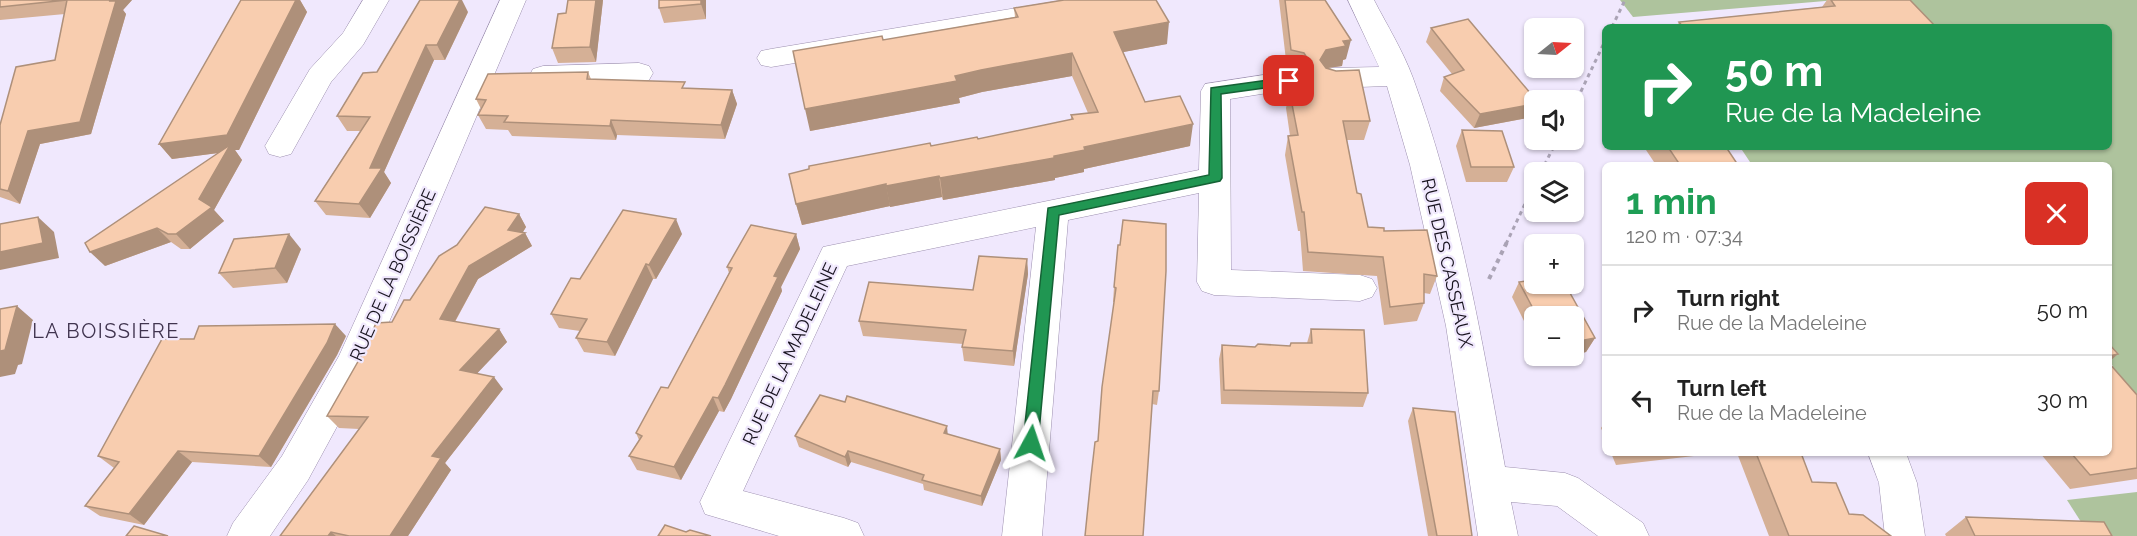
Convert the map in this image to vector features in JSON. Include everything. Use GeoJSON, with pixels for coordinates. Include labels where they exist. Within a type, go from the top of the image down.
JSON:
{"type":"FeatureCollection","features":[{"type":"Feature","properties":{"kind":"street"},"geometry":{"type":"LineString","coordinates":[[280,146],[320,76],[352,39],[376,0]]}},
{"type":"Feature","properties":{"kind":"street","name":"RUE DE LA BOISSIÈRE"},"geometry":{"type":"LineString","coordinates":[[248,536],[296,468],[354,362],[500,77],[513,0]]}},
{"type":"Feature","properties":{"kind":"street"},"geometry":{"type":"LineString","coordinates":[[771,58],[1117,0]]}},
{"type":"Feature","properties":{"kind":"street","name":"RUE DES CASSEAUX"},"geometry":{"type":"LineString","coordinates":[[1361,0],[1398,76],[1425,165],[1463,326],[1491,483],[1498,536]]}},
{"type":"Feature","properties":{"kind":"street"},"geometry":{"type":"LineString","coordinates":[[500,77],[639,74]]}},
{"type":"Feature","properties":{"kind":"street"},"geometry":{"type":"LineString","coordinates":[[1332,78],[1398,76]]}},
{"type":"Feature","properties":{"kind":"street"},"geometry":{"type":"LineString","coordinates":[[1289,81],[1215,91],[1214,282],[1360,288]]}},
{"type":"Feature","properties":{"kind":"street","name":"RUE DE LA MADELEINE"},"geometry":{"type":"LineString","coordinates":[[844,536],[719,502],[835,256],[1216,178]]}},
{"type":"Feature","properties":{"kind":"street"},"geometry":{"type":"LineString","coordinates":[[1022,536],[1053,212]]}},
{"type":"Feature","properties":{"kind":"street"},"geometry":{"type":"LineString","coordinates":[[1888,456],[1898,483],[1905,536]]}},
{"type":"Feature","properties":{"kind":"street"},"geometry":{"type":"LineString","coordinates":[[1491,483],[1565,490],[1629,536]]}},
{"type":"Feature","properties":{"kind":"path"},"geometry":{"type":"LineString","coordinates":[[1613,24],[1625,0]]}},
{"type":"Feature","properties":{"kind":"path"},"geometry":{"type":"LineString","coordinates":[[1582,90],[1602,47]]}},
{"type":"Feature","properties":{"kind":"path"},"geometry":{"type":"LineString","coordinates":[[1463,326],[1470,326],[1478,299],[1524,205]]}},
{"type":"Feature","properties":{"kind":"green space"},"geometry":{"type":"Polygon","coordinates":[[[1620,0],[1837,0],[1633,17],[1620,0]]]}},
{"type":"Feature","properties":{"kind":"green space"},"geometry":{"type":"Polygon","coordinates":[[[1892,0],[2137,0],[2137,412],[2112,387],[2112,162],[1750,162],[1742,150],[2112,150],[2112,24],[1916,24],[1892,0]]]}},
{"type":"Feature","properties":{"kind":"green space"},"geometry":{"type":"Polygon","coordinates":[[[2137,492],[2137,536],[2090,536],[2067,500],[2137,492]]]}},
{"type":"Feature","properties":{"kind":"building"},"geometry":{"type":"Polygon","coordinates":[[[0,0],[67,0],[0,7],[0,0]]]}},
{"type":"Feature","properties":{"kind":"building"},"geometry":{"type":"Polygon","coordinates":[[[67,0],[116,1],[80,122],[28,131],[8,191],[0,189],[0,125],[16,67],[55,60],[67,0]]]}},
{"type":"Feature","properties":{"kind":"building"},"geometry":{"type":"Polygon","coordinates":[[[241,0],[296,0],[227,135],[159,144],[241,0]]]}},
{"type":"Feature","properties":{"kind":"building"},"geometry":{"type":"Polygon","coordinates":[[[420,0],[460,0],[437,45],[426,45],[370,168],[382,168],[359,204],[315,201],[370,117],[337,116],[363,73],[377,72],[420,0]]]}},
{"type":"Feature","properties":{"kind":"building"},"geometry":{"type":"Polygon","coordinates":[[[568,0],[596,0],[590,47],[552,48],[558,14],[566,13],[568,0]]]}},
{"type":"Feature","properties":{"kind":"building"},"geometry":{"type":"Polygon","coordinates":[[[659,0],[701,0],[701,4],[659,8],[659,0]]]}},
{"type":"Feature","properties":{"kind":"building"},"geometry":{"type":"Polygon","coordinates":[[[1064,0],[1156,0],[1169,22],[1114,32],[1145,102],[1180,96],[1193,124],[1084,147],[1085,150],[1054,156],[1054,158],[940,178],[939,176],[886,186],[886,184],[796,204],[789,174],[809,169],[809,166],[930,143],[931,146],[977,137],[978,139],[1073,119],[1071,115],[1098,112],[1072,53],[955,76],[957,81],[805,109],[793,51],[882,36],[883,40],[1018,17],[1014,8],[1064,0]]]}},
{"type":"Feature","properties":{"kind":"building"},"geometry":{"type":"Polygon","coordinates":[[[1285,0],[1325,0],[1351,40],[1343,41],[1346,46],[1326,50],[1320,60],[1326,68],[1336,71],[1359,70],[1370,121],[1343,121],[1357,193],[1361,194],[1368,227],[1384,228],[1384,231],[1427,230],[1437,276],[1424,274],[1424,303],[1390,307],[1383,257],[1308,252],[1304,212],[1302,212],[1288,136],[1298,135],[1289,89],[1296,89],[1294,73],[1305,70],[1309,61],[1304,53],[1291,50],[1285,0]]]}},
{"type":"Feature","properties":{"kind":"building"},"geometry":{"type":"Polygon","coordinates":[[[1831,0],[1910,0],[1933,24],[1681,24],[1679,22],[1835,6],[1831,0]]]}},
{"type":"Feature","properties":{"kind":"building"},"geometry":{"type":"Polygon","coordinates":[[[1468,19],[1528,90],[1524,90],[1524,106],[1480,114],[1444,77],[1464,70],[1431,28],[1468,19]]]}},
{"type":"Feature","properties":{"kind":"building"},"geometry":{"type":"Polygon","coordinates":[[[588,72],[587,79],[685,82],[682,88],[732,90],[721,125],[611,120],[610,126],[504,122],[508,116],[478,115],[486,100],[476,99],[488,74],[588,72]]]}},
{"type":"Feature","properties":{"kind":"building"},"geometry":{"type":"Polygon","coordinates":[[[1462,130],[1502,131],[1514,167],[1471,167],[1462,130]]]}},
{"type":"Feature","properties":{"kind":"building"},"geometry":{"type":"Polygon","coordinates":[[[230,145],[199,199],[212,207],[176,234],[168,234],[157,228],[90,252],[85,243],[230,145]]]}},
{"type":"Feature","properties":{"kind":"building"},"geometry":{"type":"Polygon","coordinates":[[[1670,150],[1728,150],[1736,162],[1678,162],[1670,150]]]}},
{"type":"Feature","properties":{"kind":"building"},"geometry":{"type":"Polygon","coordinates":[[[485,207],[519,214],[508,230],[525,233],[469,266],[440,319],[499,329],[460,370],[494,377],[432,456],[441,458],[390,536],[349,536],[331,532],[328,536],[280,536],[368,417],[327,416],[364,351],[376,323],[392,322],[404,300],[410,300],[439,256],[457,245],[485,207]]]}},
{"type":"Feature","properties":{"kind":"building"},"geometry":{"type":"Polygon","coordinates":[[[623,210],[676,219],[649,265],[646,264],[607,342],[576,338],[587,319],[551,314],[571,278],[580,279],[623,210]]]}},
{"type":"Feature","properties":{"kind":"building"},"geometry":{"type":"Polygon","coordinates":[[[38,217],[43,243],[0,252],[0,224],[38,217]]]}},
{"type":"Feature","properties":{"kind":"building"},"geometry":{"type":"Polygon","coordinates":[[[1123,220],[1166,224],[1166,271],[1159,391],[1153,391],[1143,536],[1085,536],[1116,288],[1114,287],[1118,245],[1120,245],[1123,220]]]}},
{"type":"Feature","properties":{"kind":"building"},"geometry":{"type":"Polygon","coordinates":[[[751,225],[796,234],[774,276],[778,277],[725,385],[718,398],[713,397],[674,467],[629,456],[642,436],[636,433],[661,387],[668,388],[732,268],[727,267],[751,225]]]}},
{"type":"Feature","properties":{"kind":"building"},"geometry":{"type":"Polygon","coordinates":[[[289,234],[275,268],[219,273],[234,239],[289,234]]]}},
{"type":"Feature","properties":{"kind":"building"},"geometry":{"type":"Polygon","coordinates":[[[979,256],[1027,259],[1013,351],[962,347],[966,330],[859,321],[869,282],[973,290],[979,256]]]}},
{"type":"Feature","properties":{"kind":"building"},"geometry":{"type":"Polygon","coordinates":[[[1524,281],[1524,291],[1519,282],[1524,281]]]}},
{"type":"Feature","properties":{"kind":"building"},"geometry":{"type":"Polygon","coordinates":[[[1525,294],[1571,294],[1577,306],[1532,306],[1525,294]]]}},
{"type":"Feature","properties":{"kind":"building"},"geometry":{"type":"Polygon","coordinates":[[[17,306],[5,350],[0,353],[0,309],[17,306]]]}},
{"type":"Feature","properties":{"kind":"building"},"geometry":{"type":"Polygon","coordinates":[[[1584,318],[1595,338],[1584,340],[1584,318]]]}},
{"type":"Feature","properties":{"kind":"building"},"geometry":{"type":"Polygon","coordinates":[[[335,324],[327,343],[259,456],[178,451],[129,514],[85,506],[119,462],[98,456],[162,339],[194,339],[199,326],[335,324]]]}},
{"type":"Feature","properties":{"kind":"building"},"geometry":{"type":"Polygon","coordinates":[[[1311,329],[1364,330],[1368,393],[1224,390],[1222,345],[1255,347],[1258,344],[1290,346],[1291,343],[1312,343],[1311,329]]]}},
{"type":"Feature","properties":{"kind":"building"},"geometry":{"type":"Polygon","coordinates":[[[2112,347],[2118,354],[2112,355],[2112,347]]]}},
{"type":"Feature","properties":{"kind":"building"},"geometry":{"type":"Polygon","coordinates":[[[2112,366],[2137,395],[2137,468],[2090,475],[2074,456],[2112,456],[2112,366]]]}},
{"type":"Feature","properties":{"kind":"building"},"geometry":{"type":"Polygon","coordinates":[[[820,395],[845,402],[847,396],[947,426],[944,433],[1000,449],[981,496],[922,480],[924,475],[848,451],[845,457],[795,436],[820,395]]]}},
{"type":"Feature","properties":{"kind":"building"},"geometry":{"type":"Polygon","coordinates":[[[1413,408],[1455,412],[1472,536],[1437,536],[1413,408]]]}},
{"type":"Feature","properties":{"kind":"building"},"geometry":{"type":"Polygon","coordinates":[[[1757,456],[1802,456],[1812,482],[1836,483],[1849,514],[1863,515],[1891,536],[1789,536],[1757,456]]]}},
{"type":"Feature","properties":{"kind":"building"},"geometry":{"type":"Polygon","coordinates":[[[1966,517],[2104,522],[2112,536],[1975,536],[1966,517]]]}},
{"type":"Feature","properties":{"kind":"building"},"geometry":{"type":"Polygon","coordinates":[[[665,525],[686,532],[690,530],[711,536],[658,536],[665,525]]]}},
{"type":"Feature","properties":{"kind":"building"},"geometry":{"type":"Polygon","coordinates":[[[134,526],[168,536],[126,536],[134,526]]]}},
{"type":"Feature","properties":{"kind":"district","name":"LA BOISSIÈRE"},"geometry":{"type":"Point","coordinates":[106,331]}},
{"type":"Feature","properties":{"kind":"route"},"geometry":{"type":"LineString","coordinates":[[1031,443],[1053,212],[1216,178],[1215,91],[1289,81]]}}]}
